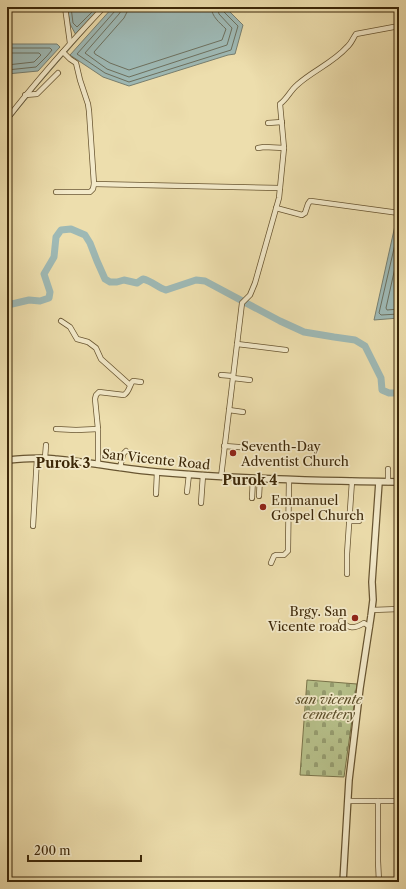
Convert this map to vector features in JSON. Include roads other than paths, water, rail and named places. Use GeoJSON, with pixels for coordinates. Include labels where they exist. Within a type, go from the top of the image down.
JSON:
{"type":"FeatureCollection","features":[{"type":"Feature","properties":{"kind":"street"},"geometry":{"type":"LineString","coordinates":[[65,7],[70,43]]}},
{"type":"Feature","properties":{"kind":"street"},"geometry":{"type":"LineString","coordinates":[[7,119],[64,54],[70,43],[104,7]]}},
{"type":"Feature","properties":{"kind":"street"},"geometry":{"type":"LineString","coordinates":[[221,477],[242,303],[250,295],[256,282],[279,198],[284,148],[280,104],[288,97],[296,86],[347,48],[356,34],[399,26]]}},
{"type":"Feature","properties":{"kind":"street"},"geometry":{"type":"LineString","coordinates":[[56,192],[90,192],[93,189],[94,184],[91,127],[88,104],[77,64],[64,54]]}},
{"type":"Feature","properties":{"kind":"street"},"geometry":{"type":"LineString","coordinates":[[27,95],[37,94],[58,73]]}},
{"type":"Feature","properties":{"kind":"street"},"geometry":{"type":"LineString","coordinates":[[268,123],[282,122]]}},
{"type":"Feature","properties":{"kind":"street"},"geometry":{"type":"LineString","coordinates":[[258,148],[284,148]]}},
{"type":"Feature","properties":{"kind":"street"},"geometry":{"type":"LineString","coordinates":[[94,184],[280,188]]}},
{"type":"Feature","properties":{"kind":"street"},"geometry":{"type":"LineString","coordinates":[[276,208],[302,215],[305,213],[308,204],[312,201],[399,213]]}},
{"type":"Feature","properties":{"kind":"street"},"geometry":{"type":"LineString","coordinates":[[61,321],[70,327],[77,339],[88,342],[96,348],[101,359],[130,385]]}},
{"type":"Feature","properties":{"kind":"street"},"geometry":{"type":"LineString","coordinates":[[237,344],[286,350]]}},
{"type":"Feature","properties":{"kind":"street"},"geometry":{"type":"LineString","coordinates":[[220,375],[250,380]]}},
{"type":"Feature","properties":{"kind":"street"},"geometry":{"type":"LineString","coordinates":[[98,465],[98,429],[94,399],[96,395],[99,392],[124,395],[129,390],[133,381],[140,382]]}},
{"type":"Feature","properties":{"kind":"street"},"geometry":{"type":"LineString","coordinates":[[229,410],[243,412]]}},
{"type":"Feature","properties":{"kind":"street"},"geometry":{"type":"LineString","coordinates":[[56,429],[98,429]]}},
{"type":"Feature","properties":{"kind":"street"},"geometry":{"type":"LineString","coordinates":[[45,458],[46,445]]}},
{"type":"Feature","properties":{"kind":"street"},"geometry":{"type":"LineString","coordinates":[[224,446],[252,448]]}},
{"type":"Feature","properties":{"kind":"street"},"geometry":{"type":"LineString","coordinates":[[120,468],[123,454],[126,451]]}},
{"type":"Feature","properties":{"kind":"street"},"geometry":{"type":"LineString","coordinates":[[32,526],[37,458]]}},
{"type":"Feature","properties":{"kind":"street","name":"San Vicente Road"},"geometry":{"type":"LineString","coordinates":[[7,460],[45,458],[157,472],[221,477],[352,482],[399,482]]}},
{"type":"Feature","properties":{"kind":"street"},"geometry":{"type":"LineString","coordinates":[[388,469],[388,482]]}},
{"type":"Feature","properties":{"kind":"street"},"geometry":{"type":"LineString","coordinates":[[156,494],[157,472]]}},
{"type":"Feature","properties":{"kind":"street"},"geometry":{"type":"LineString","coordinates":[[186,492],[190,474]]}},
{"type":"Feature","properties":{"kind":"street"},"geometry":{"type":"LineString","coordinates":[[201,503],[203,475]]}},
{"type":"Feature","properties":{"kind":"street"},"geometry":{"type":"LineString","coordinates":[[252,498],[253,478]]}},
{"type":"Feature","properties":{"kind":"street"},"geometry":{"type":"LineString","coordinates":[[259,496],[260,478]]}},
{"type":"Feature","properties":{"kind":"street"},"geometry":{"type":"LineString","coordinates":[[271,563],[274,556],[284,555],[288,551],[289,480]]}},
{"type":"Feature","properties":{"kind":"street"},"geometry":{"type":"LineString","coordinates":[[347,574],[352,482]]}},
{"type":"Feature","properties":{"kind":"street"},"geometry":{"type":"LineString","coordinates":[[343,882],[349,780],[354,732],[373,600],[372,582],[379,482]]}},
{"type":"Feature","properties":{"kind":"street"},"geometry":{"type":"LineString","coordinates":[[349,521],[359,521]]}},
{"type":"Feature","properties":{"kind":"street"},"geometry":{"type":"LineString","coordinates":[[372,610],[399,609]]}},
{"type":"Feature","properties":{"kind":"street"},"geometry":{"type":"LineString","coordinates":[[341,621],[349,627],[358,626],[364,622],[370,627]]}},
{"type":"Feature","properties":{"kind":"street"},"geometry":{"type":"LineString","coordinates":[[348,801],[399,801]]}},
{"type":"Feature","properties":{"kind":"street"},"geometry":{"type":"LineString","coordinates":[[378,801],[379,882]]}},
{"type":"Feature","properties":{"kind":"water"},"geometry":{"type":"Polygon","coordinates":[[[67,7],[102,7],[76,35],[70,24],[67,7]]]}},
{"type":"Feature","properties":{"kind":"water"},"geometry":{"type":"Polygon","coordinates":[[[113,7],[225,7],[243,25],[235,54],[129,86],[103,77],[70,55],[113,7]]]}},
{"type":"Feature","properties":{"kind":"water"},"geometry":{"type":"Polygon","coordinates":[[[7,44],[57,44],[60,47],[38,71],[7,74],[7,44]]]}},
{"type":"Feature","properties":{"kind":"water"},"geometry":{"type":"Polygon","coordinates":[[[396,221],[399,222],[399,318],[374,320],[396,221]]]}},
{"type":"Feature","properties":{"kind":"waterway"},"geometry":{"type":"LineString","coordinates":[[66,53],[101,13]]}},
{"type":"Feature","properties":{"kind":"waterway"},"geometry":{"type":"LineString","coordinates":[[32,92],[64,55]]}},
{"type":"Feature","properties":{"kind":"waterway"},"geometry":{"type":"LineString","coordinates":[[7,123],[29,96]]}},
{"type":"Feature","properties":{"kind":"waterway"},"geometry":{"type":"LineString","coordinates":[[7,301],[12,304],[29,300],[40,301],[49,298],[50,292],[44,274],[54,257],[56,237],[61,230],[71,229],[85,235],[90,243],[105,279],[110,282],[124,280],[137,283],[143,279],[166,290],[196,280],[205,281],[280,321],[304,332],[355,340],[365,346],[381,378],[382,390],[389,393],[399,393]]}},
{"type":"Feature","properties":{"kind":"place","name":"Seventh-Day Adventist Church"},"geometry":{"type":"Point","coordinates":[233,453]}},
{"type":"Feature","properties":{"kind":"place","name":"Emmanuel Gospel Church"},"geometry":{"type":"Point","coordinates":[263,507]}},
{"type":"Feature","properties":{"kind":"place","name":"Brgy. San Vicente road"},"geometry":{"type":"Point","coordinates":[355,618]}},
{"type":"Feature","properties":{"kind":"district","name":"Purok 3"},"geometry":{"type":"Point","coordinates":[63,463]}},
{"type":"Feature","properties":{"kind":"district","name":"Purok 4"},"geometry":{"type":"Point","coordinates":[250,480]}},
{"type":"Feature","properties":{"kind":"park label","name":"san vicente cemetery"},"geometry":{"type":"Point","coordinates":[329,706]}}]}
